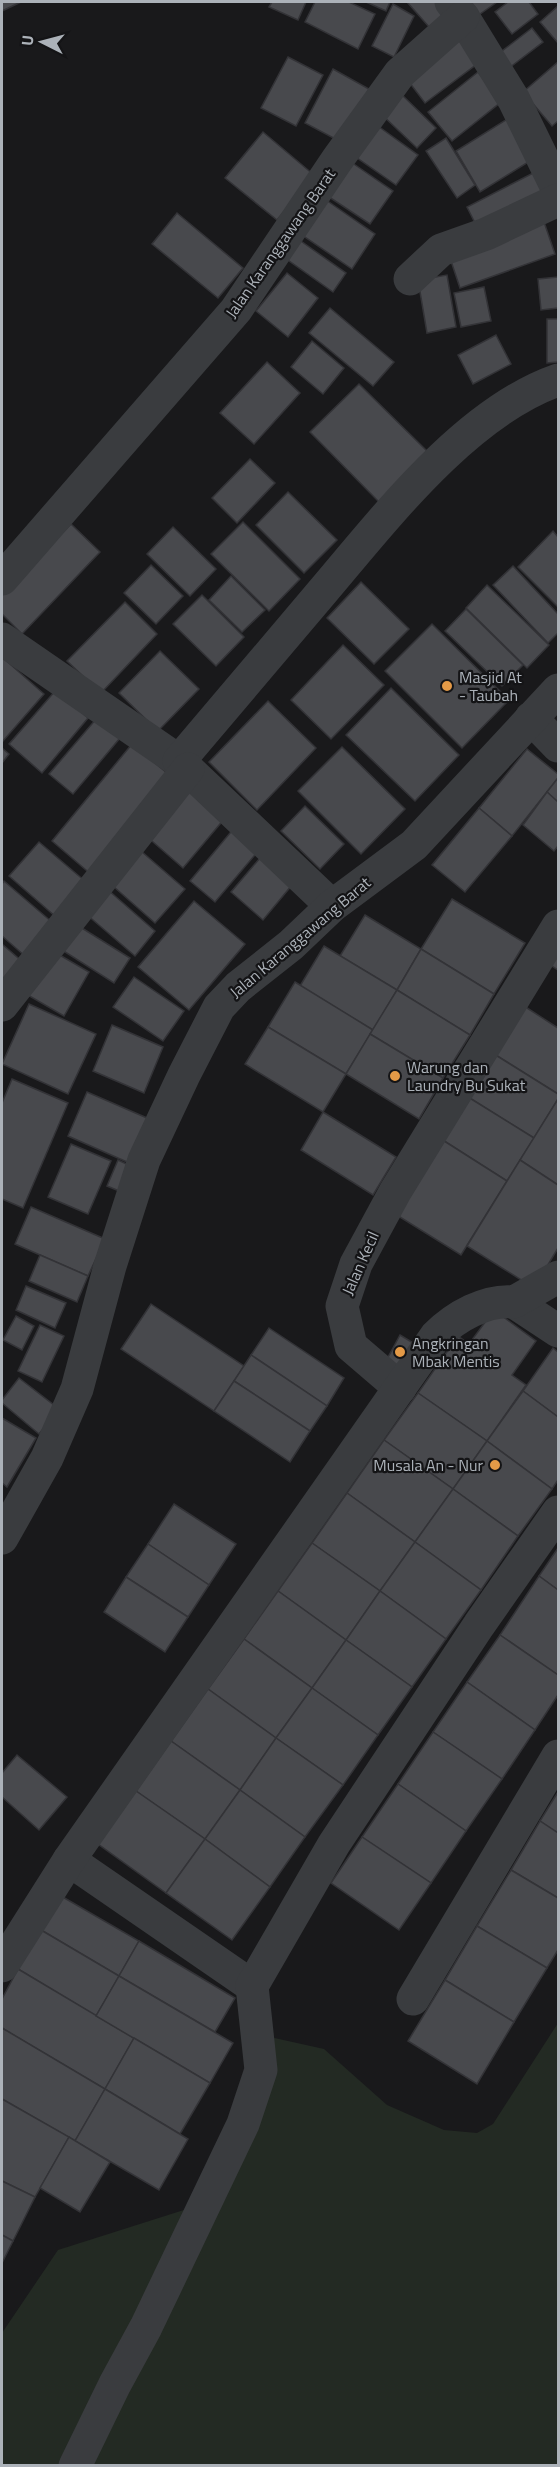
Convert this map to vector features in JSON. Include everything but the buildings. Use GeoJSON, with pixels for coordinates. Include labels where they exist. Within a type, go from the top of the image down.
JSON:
{"type":"FeatureCollection","features":[{"type":"Feature","properties":{"kind":"street"},"geometry":{"type":"LineString","coordinates":[[457,9],[514,100],[558,190]]}},
{"type":"Feature","properties":{"kind":"street","name":"Jalan Karanggawang Barat"},"geometry":{"type":"LineString","coordinates":[[2,579],[236,310],[400,73],[457,9]]}},
{"type":"Feature","properties":{"kind":"street"},"geometry":{"type":"LineString","coordinates":[[410,279],[441,250],[486,234],[558,200]]}},
{"type":"Feature","properties":{"kind":"street"},"geometry":{"type":"LineString","coordinates":[[2,1001],[183,765],[387,517],[453,448],[506,407],[558,380]]}},
{"type":"Feature","properties":{"kind":"street"},"geometry":{"type":"LineString","coordinates":[[2,639],[183,765],[332,906]]}},
{"type":"Feature","properties":{"kind":"street","name":"Jalan Karanggawang Barat"},"geometry":{"type":"LineString","coordinates":[[2,1538],[47,1458],[77,1389],[110,1266],[144,1160],[219,1007],[238,987],[291,945],[332,906],[414,845],[558,690]]}},
{"type":"Feature","properties":{"kind":"street"},"geometry":{"type":"LineString","coordinates":[[531,718],[558,746]]}},
{"type":"Feature","properties":{"kind":"street","name":"Jalan Kecil"},"geometry":{"type":"LineString","coordinates":[[400,1388],[351,1346],[342,1306],[357,1264],[395,1192],[558,926]]}},
{"type":"Feature","properties":{"kind":"street"},"geometry":{"type":"LineString","coordinates":[[514,1302],[558,1277]]}},
{"type":"Feature","properties":{"kind":"street"},"geometry":{"type":"LineString","coordinates":[[2,1966],[69,1860],[435,1336],[462,1316],[483,1306],[506,1301],[514,1302],[558,1331]]}},
{"type":"Feature","properties":{"kind":"street"},"geometry":{"type":"LineString","coordinates":[[75,2466],[146,2327],[243,2124],[261,2070],[252,1986],[334,1844],[479,1625],[558,1512]]}},
{"type":"Feature","properties":{"kind":"street"},"geometry":{"type":"LineString","coordinates":[[413,1999],[558,1756]]}},
{"type":"Feature","properties":{"kind":"street"},"geometry":{"type":"LineString","coordinates":[[69,1860],[252,1986]]}},
{"type":"Feature","properties":{"kind":"shaded area"},"geometry":{"type":"Polygon","coordinates":[[[558,2023],[558,2465],[2,2466],[2,2333],[58,2250],[187,2209],[270,2037],[324,2049],[387,2105],[444,2130],[477,2133],[493,2124],[558,2023]]]}},
{"type":"Feature","properties":{"kind":"place","name":"Masjid At - Taubah"},"geometry":{"type":"Point","coordinates":[447,686]}},
{"type":"Feature","properties":{"kind":"place","name":"Warung dan Laundry Bu Sukat"},"geometry":{"type":"Point","coordinates":[395,1076]}},
{"type":"Feature","properties":{"kind":"place","name":"Angkringan Mbak Mentis"},"geometry":{"type":"Point","coordinates":[400,1352]}},
{"type":"Feature","properties":{"kind":"place","name":"Musala An - Nur"},"geometry":{"type":"Point","coordinates":[495,1465]}}]}
